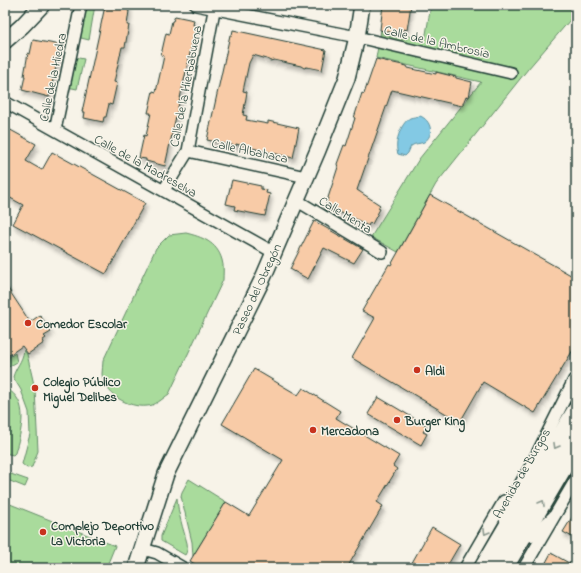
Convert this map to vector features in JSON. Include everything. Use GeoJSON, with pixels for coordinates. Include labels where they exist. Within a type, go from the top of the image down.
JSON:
{"type":"FeatureCollection","features":[{"type":"Feature","properties":{"kind":"highway","name":"Avenida de Burgos"},"geometry":{"type":"LineString","coordinates":[[503,568],[515,533],[576,412]]}},
{"type":"Feature","properties":{"kind":"highway","name":"Avenida de Burgos"},"geometry":{"type":"LineString","coordinates":[[484,568],[515,533],[576,444]]}},
{"type":"Feature","properties":{"kind":"street"},"geometry":{"type":"LineString","coordinates":[[5,41],[42,5]]}},
{"type":"Feature","properties":{"kind":"street","name":"Calle de la Hiedra"},"geometry":{"type":"LineString","coordinates":[[55,130],[81,5]]}},
{"type":"Feature","properties":{"kind":"street","name":"Calle de la Ambrosía"},"geometry":{"type":"LineString","coordinates":[[196,5],[214,7],[357,37],[511,73]]}},
{"type":"Feature","properties":{"kind":"street","name":"Paseo del Obregón"},"geometry":{"type":"LineString","coordinates":[[136,568],[166,474],[263,278],[347,78],[357,37],[362,5]]}},
{"type":"Feature","properties":{"kind":"street","name":"Calle de la Hierbabuena"},"geometry":{"type":"LineString","coordinates":[[164,190],[188,151],[214,7]]}},
{"type":"Feature","properties":{"kind":"street","name":"Calle de la Madreselva"},"geometry":{"type":"LineString","coordinates":[[5,102],[273,252]]}},
{"type":"Feature","properties":{"kind":"street","name":"Calle Albahaca"},"geometry":{"type":"LineString","coordinates":[[188,151],[306,177]]}},
{"type":"Feature","properties":{"kind":"street","name":"Calle Menta"},"geometry":{"type":"LineString","coordinates":[[296,200],[382,252]]}},
{"type":"Feature","properties":{"kind":"street"},"geometry":{"type":"LineString","coordinates":[[554,516],[534,535],[515,533],[504,515],[532,464],[575,379]]}},
{"type":"Feature","properties":{"kind":"street","name":"Avenida de Burgos"},"geometry":{"type":"LineString","coordinates":[[465,568],[575,379]]}},
{"type":"Feature","properties":{"kind":"street"},"geometry":{"type":"LineString","coordinates":[[524,568],[576,479]]}},
{"type":"Feature","properties":{"kind":"street"},"geometry":{"type":"LineString","coordinates":[[143,549],[157,553],[183,568]]}},
{"type":"Feature","properties":{"kind":"green space"},"geometry":{"type":"Polygon","coordinates":[[[80,5],[95,5],[89,40],[73,36],[80,5]]]}},
{"type":"Feature","properties":{"kind":"green space"},"geometry":{"type":"Polygon","coordinates":[[[431,5],[576,5],[576,13],[528,69],[436,184],[398,252],[371,237],[419,159],[481,82],[376,58],[381,30],[425,40],[431,5]]]}},
{"type":"Feature","properties":{"kind":"green space"},"geometry":{"type":"Polygon","coordinates":[[[68,56],[84,59],[77,89],[62,86],[68,56]]]}},
{"type":"Feature","properties":{"kind":"green space"},"geometry":{"type":"Polygon","coordinates":[[[186,233],[198,236],[208,241],[217,249],[223,262],[223,280],[169,394],[150,406],[132,405],[118,398],[107,388],[102,374],[103,361],[156,248],[169,235],[186,233]]]}},
{"type":"Feature","properties":{"kind":"green space"},"geometry":{"type":"Polygon","coordinates":[[[24,350],[27,354],[35,389],[38,451],[32,467],[27,468],[22,464],[30,434],[29,412],[21,390],[13,377],[24,350]]]}},
{"type":"Feature","properties":{"kind":"green space"},"geometry":{"type":"Polygon","coordinates":[[[15,353],[17,362],[5,369],[5,360],[15,353]]]}},
{"type":"Feature","properties":{"kind":"green space"},"geometry":{"type":"Polygon","coordinates":[[[5,388],[13,393],[21,408],[22,417],[20,436],[13,455],[5,453],[5,388]]]}},
{"type":"Feature","properties":{"kind":"green space"},"geometry":{"type":"Polygon","coordinates":[[[575,461],[556,503],[538,525],[575,461]]]}},
{"type":"Feature","properties":{"kind":"green space"},"geometry":{"type":"Polygon","coordinates":[[[5,472],[28,480],[25,487],[5,479],[5,472]]]}},
{"type":"Feature","properties":{"kind":"green space"},"geometry":{"type":"Polygon","coordinates":[[[189,479],[226,502],[193,556],[192,542],[181,496],[189,479]]]}},
{"type":"Feature","properties":{"kind":"green space"},"geometry":{"type":"Polygon","coordinates":[[[177,498],[187,545],[185,555],[161,541],[161,536],[177,498]]]}},
{"type":"Feature","properties":{"kind":"green space","name":"Complejo Deportivo La Victoria"},"geometry":{"type":"Polygon","coordinates":[[[5,502],[115,546],[106,568],[5,568],[5,502]]]}},
{"type":"Feature","properties":{"kind":"water"},"geometry":{"type":"Polygon","coordinates":[[[420,116],[429,124],[430,136],[424,142],[411,146],[405,156],[398,154],[397,140],[403,125],[410,118],[420,116]]]}},
{"type":"Feature","properties":{"kind":"building"},"geometry":{"type":"Polygon","coordinates":[[[109,5],[129,6],[127,25],[129,25],[125,47],[122,47],[114,82],[117,83],[112,105],[109,104],[106,117],[104,117],[103,122],[84,118],[85,112],[82,112],[105,6],[108,7],[109,5]]]}},
{"type":"Feature","properties":{"kind":"building"},"geometry":{"type":"Polygon","coordinates":[[[383,5],[411,5],[407,30],[404,29],[403,35],[380,30],[383,5]]]}},
{"type":"Feature","properties":{"kind":"building"},"geometry":{"type":"Polygon","coordinates":[[[175,16],[194,20],[193,25],[196,26],[165,166],[139,158],[151,113],[148,113],[153,91],[156,92],[164,56],[161,55],[166,33],[169,34],[172,21],[175,16]]]}},
{"type":"Feature","properties":{"kind":"building"},"geometry":{"type":"Polygon","coordinates":[[[233,30],[326,50],[322,70],[307,67],[304,68],[274,60],[270,61],[253,55],[249,63],[243,91],[247,92],[243,115],[247,116],[246,120],[268,124],[268,121],[299,128],[293,158],[236,144],[236,146],[207,140],[230,35],[232,35],[233,30]]]}},
{"type":"Feature","properties":{"kind":"building"},"geometry":{"type":"Polygon","coordinates":[[[33,40],[61,45],[49,97],[22,90],[28,53],[30,54],[33,40]]]}},
{"type":"Feature","properties":{"kind":"building"},"geometry":{"type":"Polygon","coordinates":[[[376,59],[407,66],[408,68],[417,70],[436,74],[436,72],[472,82],[469,97],[466,96],[462,106],[392,90],[357,190],[380,205],[378,208],[380,209],[372,224],[370,222],[368,226],[354,218],[353,220],[326,204],[338,167],[337,164],[344,145],[346,146],[362,93],[364,94],[376,59]]]}},
{"type":"Feature","properties":{"kind":"building"},"geometry":{"type":"Polygon","coordinates":[[[5,127],[36,144],[26,161],[42,170],[52,152],[145,203],[106,274],[13,224],[23,205],[5,195],[5,127]]]}},
{"type":"Feature","properties":{"kind":"building"},"geometry":{"type":"Polygon","coordinates":[[[232,180],[261,186],[261,189],[267,190],[266,193],[270,194],[265,216],[234,210],[235,206],[226,204],[232,180]]]}},
{"type":"Feature","properties":{"kind":"building"},"geometry":{"type":"Polygon","coordinates":[[[430,195],[576,278],[576,345],[535,413],[483,382],[460,422],[352,358],[375,318],[362,311],[389,264],[391,265],[430,195]]]}},
{"type":"Feature","properties":{"kind":"building"},"geometry":{"type":"Polygon","coordinates":[[[314,221],[363,249],[354,263],[324,248],[308,279],[290,269],[314,221]]]}},
{"type":"Feature","properties":{"kind":"building","name":"Comedor Escolar"},"geometry":{"type":"Polygon","coordinates":[[[5,284],[30,322],[40,315],[51,332],[44,336],[46,338],[43,340],[44,343],[28,354],[22,346],[5,358],[5,284]]]}},
{"type":"Feature","properties":{"kind":"building"},"geometry":{"type":"Polygon","coordinates":[[[254,369],[298,395],[303,388],[340,411],[336,418],[399,456],[393,466],[397,469],[377,502],[383,506],[347,568],[201,568],[190,561],[226,502],[249,516],[283,460],[222,424],[254,369]]]}},
{"type":"Feature","properties":{"kind":"building","name":"Burger King"},"geometry":{"type":"Polygon","coordinates":[[[378,397],[427,426],[423,432],[427,434],[421,445],[368,414],[378,397]]]}},
{"type":"Feature","properties":{"kind":"building"},"geometry":{"type":"Polygon","coordinates":[[[576,511],[576,539],[563,532],[576,511]]]}},
{"type":"Feature","properties":{"kind":"building"},"geometry":{"type":"Polygon","coordinates":[[[432,527],[460,544],[446,568],[409,568],[432,527]]]}},
{"type":"Feature","properties":{"kind":"building"},"geometry":{"type":"Polygon","coordinates":[[[551,553],[576,567],[576,568],[543,568],[551,553]]]}},
{"type":"Feature","properties":{"kind":"place","name":"Comedor Escolar"},"geometry":{"type":"Point","coordinates":[28,323]}},
{"type":"Feature","properties":{"kind":"place","name":"Aldi"},"geometry":{"type":"Point","coordinates":[417,370]}},
{"type":"Feature","properties":{"kind":"place","name":"Colegio Público Miguel Delibes"},"geometry":{"type":"Point","coordinates":[35,388]}},
{"type":"Feature","properties":{"kind":"place","name":"Burger King"},"geometry":{"type":"Point","coordinates":[397,420]}},
{"type":"Feature","properties":{"kind":"place","name":"Mercadona"},"geometry":{"type":"Point","coordinates":[313,430]}},
{"type":"Feature","properties":{"kind":"place","name":"Complejo Deportivo La Victoria"},"geometry":{"type":"Point","coordinates":[43,532]}}]}
